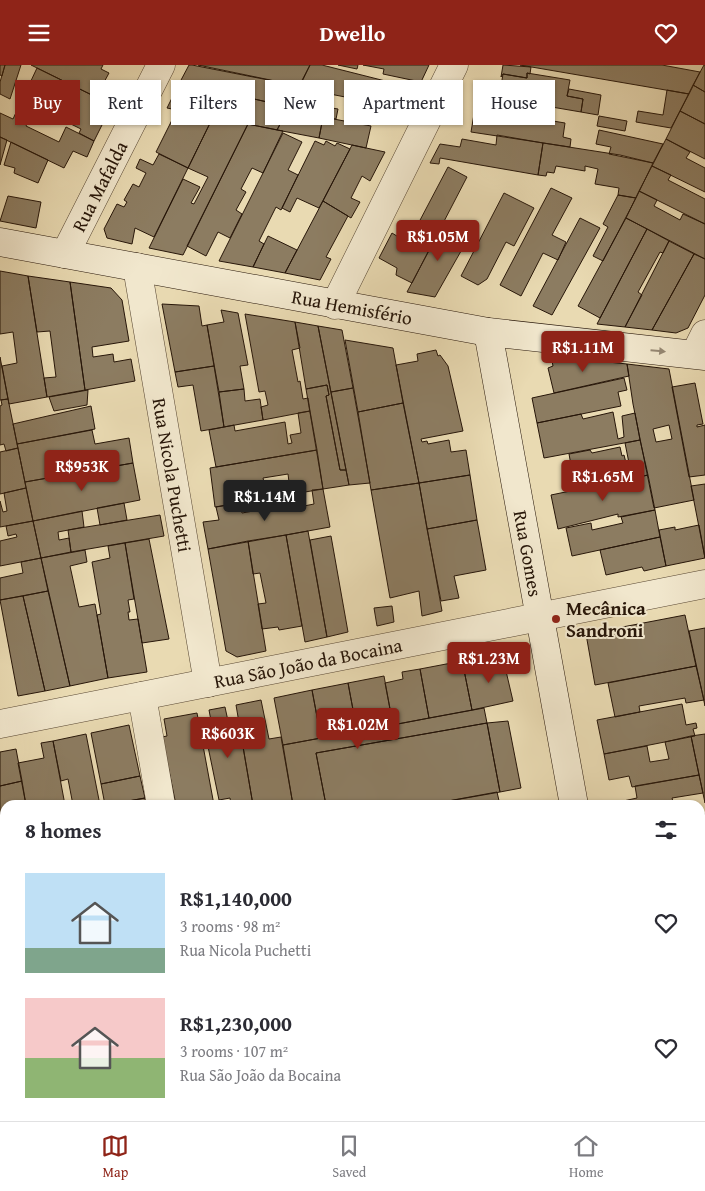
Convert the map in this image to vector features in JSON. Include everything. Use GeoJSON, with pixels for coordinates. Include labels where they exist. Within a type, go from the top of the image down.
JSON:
{"type":"FeatureCollection","features":[{"type":"Feature","properties":{"kind":"street","name":"Rua Mafalda"},"geometry":{"type":"LineString","coordinates":[[65,254],[161,65]]}},
{"type":"Feature","properties":{"kind":"street"},"geometry":{"type":"LineString","coordinates":[[335,305],[454,65]]}},
{"type":"Feature","properties":{"kind":"street","name":"Rua Hemisfério"},"geometry":{"type":"LineString","coordinates":[[0,241],[335,305],[488,332],[702,348]]}},
{"type":"Feature","properties":{"kind":"street","name":"Rua Nicola Puchetti"},"geometry":{"type":"LineString","coordinates":[[136,267],[208,683]]}},
{"type":"Feature","properties":{"kind":"street","name":"Rua Gomes"},"geometry":{"type":"LineString","coordinates":[[488,332],[573,800]]}},
{"type":"Feature","properties":{"kind":"street","name":"Rua São João da Bocaina"},"geometry":{"type":"LineString","coordinates":[[0,725],[705,584]]}},
{"type":"Feature","properties":{"kind":"street"},"geometry":{"type":"LineString","coordinates":[[142,696],[160,800]]}},
{"type":"Feature","properties":{"kind":"building"},"geometry":{"type":"Polygon","coordinates":[[[0,65],[5,65],[2,76],[0,75],[0,65]]]}},
{"type":"Feature","properties":{"kind":"building"},"geometry":{"type":"Polygon","coordinates":[[[5,65],[21,65],[10,99],[0,94],[0,82],[5,65]]]}},
{"type":"Feature","properties":{"kind":"building"},"geometry":{"type":"Polygon","coordinates":[[[31,65],[103,65],[101,69],[109,73],[105,80],[90,80],[90,94],[80,89],[80,80],[61,80],[31,65]]]}},
{"type":"Feature","properties":{"kind":"building"},"geometry":{"type":"Polygon","coordinates":[[[189,65],[192,65],[268,80],[265,80],[265,101],[255,99],[255,80],[181,80],[189,65]]]}},
{"type":"Feature","properties":{"kind":"building"},"geometry":{"type":"Polygon","coordinates":[[[198,65],[310,65],[302,80],[270,80],[198,65]]]}},
{"type":"Feature","properties":{"kind":"building"},"geometry":{"type":"Polygon","coordinates":[[[310,65],[322,65],[381,80],[344,80],[344,97],[334,95],[334,80],[303,80],[310,65]]]}},
{"type":"Feature","properties":{"kind":"building"},"geometry":{"type":"Polygon","coordinates":[[[338,65],[358,65],[357,69],[338,65]]]}},
{"type":"Feature","properties":{"kind":"building"},"geometry":{"type":"Polygon","coordinates":[[[363,65],[429,65],[422,80],[412,80],[383,74],[384,69],[363,65]]]}},
{"type":"Feature","properties":{"kind":"building"},"geometry":{"type":"Polygon","coordinates":[[[503,65],[531,67],[530,74],[527,73],[527,78],[503,74],[501,77],[503,65]]]}},
{"type":"Feature","properties":{"kind":"building"},"geometry":{"type":"Polygon","coordinates":[[[520,65],[662,65],[700,72],[689,94],[520,65]]]}},
{"type":"Feature","properties":{"kind":"building"},"geometry":{"type":"Polygon","coordinates":[[[705,65],[705,92],[693,85],[705,65]]]}},
{"type":"Feature","properties":{"kind":"building"},"geometry":{"type":"Polygon","coordinates":[[[37,68],[61,80],[31,80],[37,68]]]}},
{"type":"Feature","properties":{"kind":"building"},"geometry":{"type":"Polygon","coordinates":[[[527,73],[570,80],[567,96],[583,99],[581,112],[555,108],[555,80],[502,80],[503,74],[527,78],[527,73]]]}},
{"type":"Feature","properties":{"kind":"building"},"geometry":{"type":"Polygon","coordinates":[[[693,85],[705,92],[705,124],[680,111],[693,85]]]}},
{"type":"Feature","properties":{"kind":"building"},"geometry":{"type":"Polygon","coordinates":[[[80,89],[90,94],[90,125],[102,125],[94,141],[79,133],[81,129],[73,125],[80,125],[80,89]]]}},
{"type":"Feature","properties":{"kind":"building"},"geometry":{"type":"Polygon","coordinates":[[[569,89],[601,95],[598,115],[581,112],[583,99],[567,96],[569,89]]]}},
{"type":"Feature","properties":{"kind":"building"},"geometry":{"type":"Polygon","coordinates":[[[667,90],[689,94],[671,128],[636,122],[638,111],[663,115],[667,90]]]}},
{"type":"Feature","properties":{"kind":"building"},"geometry":{"type":"Polygon","coordinates":[[[255,99],[265,101],[265,125],[280,125],[277,130],[252,125],[255,125],[255,99]]]}},
{"type":"Feature","properties":{"kind":"building"},"geometry":{"type":"Polygon","coordinates":[[[171,100],[171,109],[167,108],[171,100]]]}},
{"type":"Feature","properties":{"kind":"building"},"geometry":{"type":"Polygon","coordinates":[[[334,108],[338,109],[336,119],[334,119],[334,108]]]}},
{"type":"Feature","properties":{"kind":"building"},"geometry":{"type":"Polygon","coordinates":[[[680,111],[705,124],[705,159],[666,139],[680,111]]]}},
{"type":"Feature","properties":{"kind":"building"},"geometry":{"type":"Polygon","coordinates":[[[0,113],[13,119],[15,115],[15,125],[26,125],[59,142],[66,127],[94,141],[87,157],[73,151],[64,168],[0,137],[0,113]]]}},
{"type":"Feature","properties":{"kind":"building"},"geometry":{"type":"Polygon","coordinates":[[[599,116],[627,121],[625,131],[597,126],[599,116]]]}},
{"type":"Feature","properties":{"kind":"building"},"geometry":{"type":"Polygon","coordinates":[[[334,119],[344,121],[344,125],[371,126],[366,148],[319,138],[321,125],[334,125],[334,119]]]}},
{"type":"Feature","properties":{"kind":"building"},"geometry":{"type":"Polygon","coordinates":[[[473,120],[473,125],[555,125],[555,121],[565,123],[563,137],[571,139],[570,147],[471,132],[473,120]]]}},
{"type":"Feature","properties":{"kind":"building"},"geometry":{"type":"Polygon","coordinates":[[[171,122],[171,125],[209,125],[188,168],[156,152],[171,122]]]}},
{"type":"Feature","properties":{"kind":"building"},"geometry":{"type":"Polygon","coordinates":[[[209,125],[248,125],[183,255],[149,248],[183,179],[200,187],[191,203],[194,204],[208,177],[188,168],[209,125]]]}},
{"type":"Feature","properties":{"kind":"building"},"geometry":{"type":"Polygon","coordinates":[[[248,125],[283,131],[263,173],[252,168],[241,189],[246,192],[236,210],[242,214],[230,238],[218,232],[206,256],[187,246],[248,125]]]}},
{"type":"Feature","properties":{"kind":"building"},"geometry":{"type":"Polygon","coordinates":[[[280,125],[322,125],[319,138],[277,130],[280,125]]]}},
{"type":"Feature","properties":{"kind":"building"},"geometry":{"type":"Polygon","coordinates":[[[599,130],[663,144],[653,163],[609,154],[611,147],[596,144],[599,130]]]}},
{"type":"Feature","properties":{"kind":"building"},"geometry":{"type":"Polygon","coordinates":[[[283,133],[302,142],[288,170],[298,175],[281,210],[276,207],[259,241],[264,244],[253,267],[219,261],[283,133]]]}},
{"type":"Feature","properties":{"kind":"building"},"geometry":{"type":"Polygon","coordinates":[[[497,135],[543,143],[538,175],[440,158],[439,164],[430,163],[440,144],[460,147],[462,139],[496,145],[497,135]]]}},
{"type":"Feature","properties":{"kind":"building"},"geometry":{"type":"Polygon","coordinates":[[[0,137],[7,140],[0,165],[0,137]]]}},
{"type":"Feature","properties":{"kind":"building"},"geometry":{"type":"Polygon","coordinates":[[[666,139],[690,152],[686,158],[705,168],[705,192],[652,166],[666,139]]]}},
{"type":"Feature","properties":{"kind":"building"},"geometry":{"type":"Polygon","coordinates":[[[315,141],[324,145],[326,141],[335,146],[337,143],[350,149],[319,208],[297,198],[290,212],[282,208],[315,141]]]}},
{"type":"Feature","properties":{"kind":"building"},"geometry":{"type":"Polygon","coordinates":[[[11,142],[48,160],[38,183],[14,173],[15,168],[4,165],[11,142]]]}},
{"type":"Feature","properties":{"kind":"building"},"geometry":{"type":"Polygon","coordinates":[[[543,143],[620,155],[653,163],[636,198],[618,195],[619,188],[595,184],[598,169],[585,166],[585,171],[556,166],[554,173],[547,172],[546,176],[538,175],[543,143]]]}},
{"type":"Feature","properties":{"kind":"building"},"geometry":{"type":"Polygon","coordinates":[[[352,145],[385,152],[370,181],[362,176],[351,198],[360,202],[351,218],[323,201],[352,145]]]}},
{"type":"Feature","properties":{"kind":"building"},"geometry":{"type":"Polygon","coordinates":[[[159,154],[188,168],[154,237],[135,228],[132,244],[107,238],[104,229],[117,204],[124,207],[127,202],[124,200],[133,184],[139,187],[146,173],[136,168],[140,159],[153,165],[159,154]]]}},
{"type":"Feature","properties":{"kind":"building"},"geometry":{"type":"Polygon","coordinates":[[[652,166],[671,175],[668,180],[705,199],[705,224],[639,191],[652,166]]]}},
{"type":"Feature","properties":{"kind":"building"},"geometry":{"type":"Polygon","coordinates":[[[448,167],[467,177],[412,283],[396,275],[397,268],[379,258],[392,233],[408,243],[448,167]]]}},
{"type":"Feature","properties":{"kind":"building"},"geometry":{"type":"Polygon","coordinates":[[[551,188],[572,198],[552,235],[566,242],[558,260],[543,253],[521,296],[500,285],[551,188]]]}},
{"type":"Feature","properties":{"kind":"building"},"geometry":{"type":"Polygon","coordinates":[[[639,191],[657,200],[654,206],[680,220],[683,214],[705,224],[705,259],[626,218],[639,191]]]}},
{"type":"Feature","properties":{"kind":"building"},"geometry":{"type":"Polygon","coordinates":[[[504,193],[534,208],[514,246],[506,242],[487,279],[478,285],[461,276],[504,193]]]}},
{"type":"Feature","properties":{"kind":"building"},"geometry":{"type":"Polygon","coordinates":[[[618,195],[636,198],[603,261],[593,256],[608,227],[603,224],[618,195]]]}},
{"type":"Feature","properties":{"kind":"building"},"geometry":{"type":"Polygon","coordinates":[[[8,196],[41,202],[36,228],[0,221],[8,196]]]}},
{"type":"Feature","properties":{"kind":"building"},"geometry":{"type":"Polygon","coordinates":[[[323,201],[348,216],[326,257],[331,259],[320,280],[285,273],[323,201]]]}},
{"type":"Feature","properties":{"kind":"building"},"geometry":{"type":"Polygon","coordinates":[[[580,218],[600,228],[552,315],[533,306],[580,218]]]}},
{"type":"Feature","properties":{"kind":"building"},"geometry":{"type":"Polygon","coordinates":[[[626,218],[647,229],[600,318],[578,306],[626,218]]]}},
{"type":"Feature","properties":{"kind":"building"},"geometry":{"type":"Polygon","coordinates":[[[443,224],[469,237],[435,297],[407,292],[443,224]]]}},
{"type":"Feature","properties":{"kind":"building"},"geometry":{"type":"Polygon","coordinates":[[[647,229],[669,241],[663,253],[660,252],[638,292],[642,295],[625,327],[597,324],[647,229]]]}},
{"type":"Feature","properties":{"kind":"building"},"geometry":{"type":"Polygon","coordinates":[[[268,236],[297,250],[285,273],[253,267],[268,236]]]}},
{"type":"Feature","properties":{"kind":"building"},"geometry":{"type":"Polygon","coordinates":[[[669,241],[694,254],[652,330],[625,327],[669,241]]]}},
{"type":"Feature","properties":{"kind":"building"},"geometry":{"type":"Polygon","coordinates":[[[694,254],[705,259],[705,295],[688,328],[676,333],[652,330],[694,254]]]}},
{"type":"Feature","properties":{"kind":"building"},"geometry":{"type":"Polygon","coordinates":[[[0,271],[28,276],[47,397],[9,404],[2,366],[17,363],[13,332],[0,334],[0,271]]]}},
{"type":"Feature","properties":{"kind":"building"},"geometry":{"type":"Polygon","coordinates":[[[28,276],[70,282],[85,390],[47,397],[44,378],[56,377],[50,331],[37,332],[28,276]]]}},
{"type":"Feature","properties":{"kind":"building"},"geometry":{"type":"Polygon","coordinates":[[[70,282],[111,288],[122,300],[129,341],[92,347],[93,357],[113,354],[114,362],[131,359],[135,381],[85,390],[70,282]]]}},
{"type":"Feature","properties":{"kind":"building"},"geometry":{"type":"Polygon","coordinates":[[[162,304],[199,306],[202,326],[207,325],[214,366],[175,372],[162,304]]]}},
{"type":"Feature","properties":{"kind":"building"},"geometry":{"type":"Polygon","coordinates":[[[221,310],[238,313],[248,365],[240,366],[244,389],[219,392],[207,325],[224,322],[221,310]]]}},
{"type":"Feature","properties":{"kind":"building"},"geometry":{"type":"Polygon","coordinates":[[[245,314],[295,322],[300,348],[292,350],[303,399],[308,398],[310,411],[263,420],[261,407],[268,405],[265,391],[259,392],[245,314]]]}},
{"type":"Feature","properties":{"kind":"building"},"geometry":{"type":"Polygon","coordinates":[[[295,322],[318,326],[346,470],[340,470],[326,396],[329,395],[327,385],[306,389],[295,322]]]}},
{"type":"Feature","properties":{"kind":"building"},"geometry":{"type":"Polygon","coordinates":[[[318,326],[342,330],[353,388],[331,392],[318,326]]]}},
{"type":"Feature","properties":{"kind":"building"},"geometry":{"type":"Polygon","coordinates":[[[345,340],[393,348],[403,403],[358,412],[345,340]]]}},
{"type":"Feature","properties":{"kind":"building"},"geometry":{"type":"Polygon","coordinates":[[[436,350],[438,356],[440,355],[448,366],[463,431],[421,439],[422,442],[427,441],[428,444],[449,440],[451,452],[466,450],[470,475],[419,483],[396,365],[418,361],[417,354],[436,350]]]}},
{"type":"Feature","properties":{"kind":"building"},"geometry":{"type":"Polygon","coordinates":[[[551,356],[627,364],[629,376],[554,393],[548,368],[553,366],[551,356]]]}},
{"type":"Feature","properties":{"kind":"building"},"geometry":{"type":"Polygon","coordinates":[[[0,357],[8,399],[0,400],[0,357]]]}},
{"type":"Feature","properties":{"kind":"building"},"geometry":{"type":"Polygon","coordinates":[[[627,364],[669,369],[694,500],[654,508],[627,364]],[[669,425],[653,429],[656,442],[672,439],[669,425]]]}},
{"type":"Feature","properties":{"kind":"building"},"geometry":{"type":"Polygon","coordinates":[[[214,366],[224,427],[201,431],[193,385],[178,387],[175,372],[214,366]]]}},
{"type":"Feature","properties":{"kind":"building"},"geometry":{"type":"Polygon","coordinates":[[[624,378],[627,390],[618,392],[621,406],[537,423],[532,398],[624,378]]]}},
{"type":"Feature","properties":{"kind":"building"},"geometry":{"type":"Polygon","coordinates":[[[695,383],[703,424],[697,425],[697,427],[705,425],[705,475],[689,477],[672,387],[695,383]]]}},
{"type":"Feature","properties":{"kind":"building"},"geometry":{"type":"Polygon","coordinates":[[[327,385],[329,395],[326,396],[340,470],[346,470],[349,485],[323,489],[306,389],[327,385]]]}},
{"type":"Feature","properties":{"kind":"building"},"geometry":{"type":"Polygon","coordinates":[[[353,388],[370,483],[349,485],[331,392],[353,388]]]}},
{"type":"Feature","properties":{"kind":"building"},"geometry":{"type":"Polygon","coordinates":[[[244,389],[245,401],[260,399],[263,420],[224,427],[219,392],[244,389]]]}},
{"type":"Feature","properties":{"kind":"building"},"geometry":{"type":"Polygon","coordinates":[[[88,390],[87,405],[54,411],[49,397],[88,390]]]}},
{"type":"Feature","properties":{"kind":"building"},"geometry":{"type":"Polygon","coordinates":[[[8,399],[18,448],[6,451],[4,444],[0,445],[0,406],[2,405],[1,400],[8,399]]]}},
{"type":"Feature","properties":{"kind":"building"},"geometry":{"type":"Polygon","coordinates":[[[403,403],[419,483],[371,490],[358,412],[403,403]]]}},
{"type":"Feature","properties":{"kind":"building"},"geometry":{"type":"Polygon","coordinates":[[[91,406],[95,429],[17,444],[13,424],[91,406]]]}},
{"type":"Feature","properties":{"kind":"building"},"geometry":{"type":"Polygon","coordinates":[[[310,411],[317,450],[216,467],[209,430],[234,425],[235,431],[285,422],[288,444],[292,443],[290,435],[301,433],[298,413],[310,411]]]}},
{"type":"Feature","properties":{"kind":"building"},"geometry":{"type":"Polygon","coordinates":[[[613,412],[618,439],[624,437],[622,416],[635,413],[640,440],[544,458],[537,423],[581,414],[583,419],[613,412]]]}},
{"type":"Feature","properties":{"kind":"building"},"geometry":{"type":"Polygon","coordinates":[[[92,430],[95,444],[129,438],[133,463],[25,482],[17,444],[92,430]]]}},
{"type":"Feature","properties":{"kind":"building"},"geometry":{"type":"Polygon","coordinates":[[[640,440],[648,475],[635,478],[631,462],[629,463],[625,443],[640,440]]]}},
{"type":"Feature","properties":{"kind":"building"},"geometry":{"type":"Polygon","coordinates":[[[620,447],[630,479],[571,491],[566,467],[571,465],[569,454],[590,450],[592,453],[620,447]]]}},
{"type":"Feature","properties":{"kind":"building"},"geometry":{"type":"Polygon","coordinates":[[[18,448],[26,488],[0,494],[0,452],[18,448]]]}},
{"type":"Feature","properties":{"kind":"building"},"geometry":{"type":"Polygon","coordinates":[[[317,450],[323,489],[215,507],[210,468],[317,450]],[[288,474],[263,478],[266,490],[283,487],[282,484],[289,482],[288,474]]]}},
{"type":"Feature","properties":{"kind":"building"},"geometry":{"type":"Polygon","coordinates":[[[133,463],[140,500],[33,521],[25,482],[133,463]]]}},
{"type":"Feature","properties":{"kind":"building"},"geometry":{"type":"Polygon","coordinates":[[[470,475],[477,520],[427,529],[419,483],[470,475]]]}},
{"type":"Feature","properties":{"kind":"building"},"geometry":{"type":"Polygon","coordinates":[[[648,475],[655,510],[618,517],[618,514],[558,529],[551,495],[648,475]]]}},
{"type":"Feature","properties":{"kind":"building"},"geometry":{"type":"Polygon","coordinates":[[[419,483],[442,611],[422,616],[419,591],[390,598],[371,490],[419,483]]]}},
{"type":"Feature","properties":{"kind":"building"},"geometry":{"type":"Polygon","coordinates":[[[705,484],[705,558],[691,486],[705,484]]]}},
{"type":"Feature","properties":{"kind":"building"},"geometry":{"type":"Polygon","coordinates":[[[26,488],[33,521],[0,527],[0,501],[3,512],[7,511],[4,493],[26,488]]]}},
{"type":"Feature","properties":{"kind":"building"},"geometry":{"type":"Polygon","coordinates":[[[323,489],[330,527],[208,549],[203,522],[219,520],[216,507],[240,503],[242,513],[293,504],[294,508],[314,504],[312,490],[323,489]]]}},
{"type":"Feature","properties":{"kind":"building"},"geometry":{"type":"Polygon","coordinates":[[[124,503],[127,520],[100,525],[97,508],[124,503]]]}},
{"type":"Feature","properties":{"kind":"building"},"geometry":{"type":"Polygon","coordinates":[[[655,510],[660,537],[572,556],[566,528],[591,523],[592,530],[623,523],[621,517],[655,510]]]}},
{"type":"Feature","properties":{"kind":"building"},"geometry":{"type":"Polygon","coordinates":[[[82,511],[84,527],[58,532],[59,540],[69,538],[71,552],[41,558],[33,521],[82,511]]]}},
{"type":"Feature","properties":{"kind":"building"},"geometry":{"type":"Polygon","coordinates":[[[160,515],[164,536],[71,552],[68,530],[160,515]]]}},
{"type":"Feature","properties":{"kind":"building"},"geometry":{"type":"Polygon","coordinates":[[[477,520],[486,570],[454,576],[459,598],[441,601],[427,529],[477,520]]]}},
{"type":"Feature","properties":{"kind":"building"},"geometry":{"type":"Polygon","coordinates":[[[33,521],[41,558],[0,566],[0,541],[17,537],[16,534],[8,536],[6,526],[33,521]]]}},
{"type":"Feature","properties":{"kind":"building"},"geometry":{"type":"Polygon","coordinates":[[[699,525],[705,558],[666,566],[659,530],[675,527],[675,530],[699,525]]]}},
{"type":"Feature","properties":{"kind":"building"},"geometry":{"type":"Polygon","coordinates":[[[308,531],[327,637],[305,642],[286,535],[308,531]]]}},
{"type":"Feature","properties":{"kind":"building"},"geometry":{"type":"Polygon","coordinates":[[[286,535],[302,626],[279,630],[278,627],[262,629],[258,604],[266,603],[260,573],[253,574],[248,541],[286,535]]]}},
{"type":"Feature","properties":{"kind":"building"},"geometry":{"type":"Polygon","coordinates":[[[331,536],[348,632],[327,637],[310,540],[331,536]]]}},
{"type":"Feature","properties":{"kind":"building"},"geometry":{"type":"Polygon","coordinates":[[[660,537],[666,566],[644,571],[642,567],[606,575],[600,550],[660,537]]]}},
{"type":"Feature","properties":{"kind":"building"},"geometry":{"type":"Polygon","coordinates":[[[149,539],[169,639],[142,643],[125,543],[149,539]]]}},
{"type":"Feature","properties":{"kind":"building"},"geometry":{"type":"Polygon","coordinates":[[[248,541],[266,651],[237,657],[226,651],[208,549],[248,541]]]}},
{"type":"Feature","properties":{"kind":"building"},"geometry":{"type":"Polygon","coordinates":[[[125,543],[134,599],[128,600],[129,620],[138,619],[147,672],[108,678],[97,615],[101,614],[92,562],[110,558],[108,546],[125,543]]]}},
{"type":"Feature","properties":{"kind":"building"},"geometry":{"type":"Polygon","coordinates":[[[85,550],[87,562],[70,566],[79,607],[95,604],[108,678],[70,686],[41,558],[85,550]]]}},
{"type":"Feature","properties":{"kind":"building"},"geometry":{"type":"Polygon","coordinates":[[[41,558],[48,591],[0,600],[0,578],[23,573],[21,562],[41,558]]]}},
{"type":"Feature","properties":{"kind":"building"},"geometry":{"type":"Polygon","coordinates":[[[48,591],[70,686],[45,691],[23,596],[48,591]]]}},
{"type":"Feature","properties":{"kind":"building"},"geometry":{"type":"Polygon","coordinates":[[[23,596],[45,691],[18,696],[0,600],[23,596]]]}},
{"type":"Feature","properties":{"kind":"building"},"geometry":{"type":"Polygon","coordinates":[[[392,606],[394,622],[377,626],[374,608],[392,606]]]}},
{"type":"Feature","properties":{"kind":"building"},"geometry":{"type":"Polygon","coordinates":[[[685,615],[696,666],[595,685],[586,634],[685,615]]]}},
{"type":"Feature","properties":{"kind":"building"},"geometry":{"type":"Polygon","coordinates":[[[705,628],[705,706],[689,631],[705,628]]]}},
{"type":"Feature","properties":{"kind":"building"},"geometry":{"type":"Polygon","coordinates":[[[502,654],[513,701],[472,710],[464,670],[485,666],[483,657],[502,654]]]}},
{"type":"Feature","properties":{"kind":"building"},"geometry":{"type":"Polygon","coordinates":[[[483,657],[485,666],[464,670],[472,710],[429,718],[420,669],[483,657]]]}},
{"type":"Feature","properties":{"kind":"building"},"geometry":{"type":"Polygon","coordinates":[[[696,666],[704,700],[686,703],[685,698],[639,706],[640,712],[615,717],[608,683],[696,666]]]}},
{"type":"Feature","properties":{"kind":"building"},"geometry":{"type":"Polygon","coordinates":[[[420,669],[429,718],[393,725],[385,683],[403,679],[402,672],[420,669]]]}},
{"type":"Feature","properties":{"kind":"building"},"geometry":{"type":"Polygon","coordinates":[[[384,676],[393,725],[357,731],[348,683],[384,676]]]}},
{"type":"Feature","properties":{"kind":"building"},"geometry":{"type":"Polygon","coordinates":[[[348,683],[357,731],[321,738],[312,690],[348,683]]]}},
{"type":"Feature","properties":{"kind":"building"},"geometry":{"type":"Polygon","coordinates":[[[312,690],[321,738],[283,745],[274,698],[312,690]]]}},
{"type":"Feature","properties":{"kind":"building"},"geometry":{"type":"Polygon","coordinates":[[[261,700],[269,739],[281,737],[292,800],[252,800],[236,705],[261,700]]]}},
{"type":"Feature","properties":{"kind":"building"},"geometry":{"type":"Polygon","coordinates":[[[682,704],[686,725],[696,723],[697,728],[693,729],[695,736],[604,754],[597,720],[682,704]]]}},
{"type":"Feature","properties":{"kind":"building"},"geometry":{"type":"Polygon","coordinates":[[[225,707],[228,721],[238,718],[252,800],[230,800],[230,798],[219,800],[204,727],[212,726],[209,710],[225,707]]]}},
{"type":"Feature","properties":{"kind":"building"},"geometry":{"type":"Polygon","coordinates":[[[484,708],[487,723],[316,753],[325,800],[292,800],[283,745],[484,708]]]}},
{"type":"Feature","properties":{"kind":"building"},"geometry":{"type":"Polygon","coordinates":[[[197,713],[213,800],[175,800],[162,737],[167,736],[164,719],[197,713]]]}},
{"type":"Feature","properties":{"kind":"building"},"geometry":{"type":"Polygon","coordinates":[[[508,721],[521,788],[500,792],[487,723],[508,721]]]}},
{"type":"Feature","properties":{"kind":"building"},"geometry":{"type":"Polygon","coordinates":[[[487,723],[500,792],[454,800],[325,800],[316,753],[487,723]]]}},
{"type":"Feature","properties":{"kind":"building"},"geometry":{"type":"Polygon","coordinates":[[[129,725],[140,776],[101,784],[91,733],[129,725]]]}},
{"type":"Feature","properties":{"kind":"building"},"geometry":{"type":"Polygon","coordinates":[[[86,734],[99,800],[72,800],[68,779],[61,781],[53,741],[86,734]]]}},
{"type":"Feature","properties":{"kind":"building"},"geometry":{"type":"Polygon","coordinates":[[[705,734],[705,800],[704,800],[691,736],[705,734]]]}},
{"type":"Feature","properties":{"kind":"building"},"geometry":{"type":"Polygon","coordinates":[[[691,736],[699,775],[632,787],[629,776],[609,780],[604,754],[647,746],[650,762],[669,759],[665,742],[691,736]]]}},
{"type":"Feature","properties":{"kind":"building"},"geometry":{"type":"Polygon","coordinates":[[[53,741],[64,800],[25,800],[18,763],[44,758],[41,743],[53,741]]]}},
{"type":"Feature","properties":{"kind":"building"},"geometry":{"type":"Polygon","coordinates":[[[16,749],[22,781],[0,786],[0,752],[16,749]]]}},
{"type":"Feature","properties":{"kind":"building"},"geometry":{"type":"Polygon","coordinates":[[[699,775],[703,793],[672,798],[673,800],[628,800],[637,798],[635,786],[699,775]]]}},
{"type":"Feature","properties":{"kind":"building"},"geometry":{"type":"Polygon","coordinates":[[[140,776],[145,798],[104,800],[101,784],[140,776]]]}},
{"type":"Feature","properties":{"kind":"building"},"geometry":{"type":"Polygon","coordinates":[[[22,781],[25,800],[0,800],[0,786],[22,781]]]}},
{"type":"Feature","properties":{"kind":"building"},"geometry":{"type":"Polygon","coordinates":[[[497,792],[499,800],[453,800],[497,792]]]}},
{"type":"Feature","properties":{"kind":"place","name":"Mecânica Sandroni"},"geometry":{"type":"Point","coordinates":[556,619]}}]}
